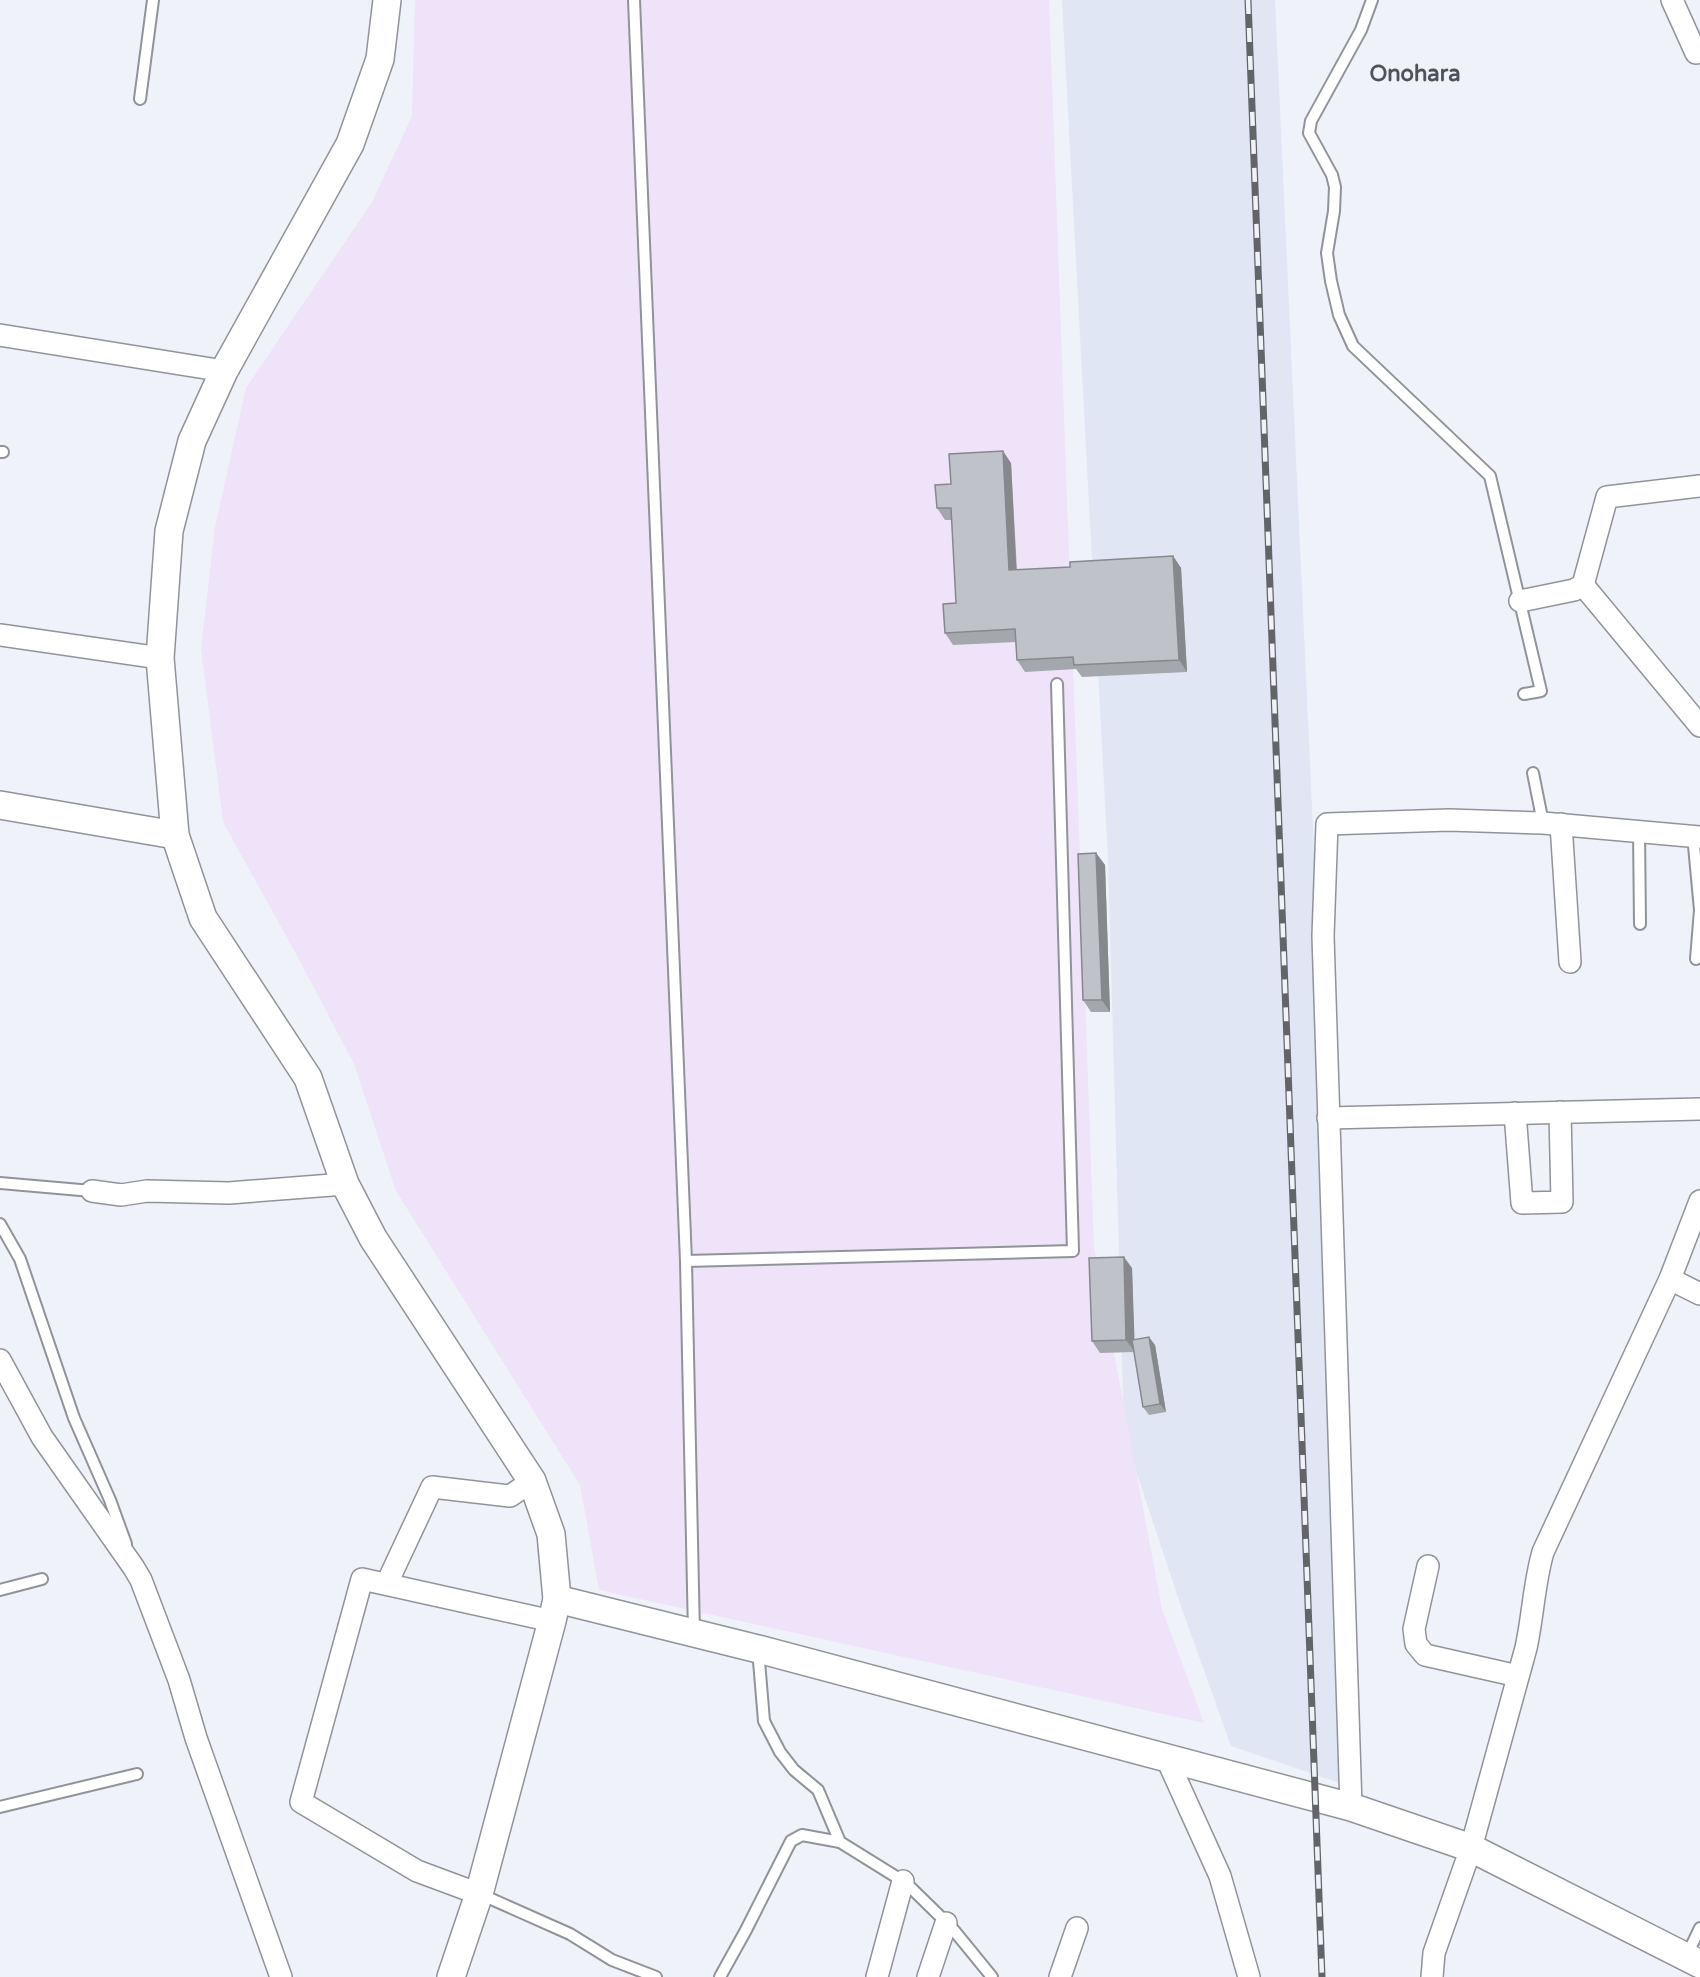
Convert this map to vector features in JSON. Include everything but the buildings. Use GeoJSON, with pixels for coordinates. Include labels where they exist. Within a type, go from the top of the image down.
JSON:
{"type":"FeatureCollection","features":[{"type":"Feature","properties":{"kind":"street"},"geometry":{"type":"LineString","coordinates":[[387,0],[380,59],[350,144],[224,370],[192,441],[169,531],[160,658],[175,835],[203,918],[308,1078],[345,1184],[373,1238],[532,1481],[551,1534],[555,1610],[479,1894],[451,1977]]}},
{"type":"Feature","properties":{"kind":"street"},"geometry":{"type":"LineString","coordinates":[[1672,0],[1699,56]]}},
{"type":"Feature","properties":{"kind":"street"},"geometry":{"type":"LineString","coordinates":[[0,335],[224,370]]}},
{"type":"Feature","properties":{"kind":"street"},"geometry":{"type":"LineString","coordinates":[[1520,602],[1574,590],[1583,585],[1607,497],[1700,486]]}},
{"type":"Feature","properties":{"kind":"street"},"geometry":{"type":"LineString","coordinates":[[1583,585],[1700,726]]}},
{"type":"Feature","properties":{"kind":"street"},"geometry":{"type":"LineString","coordinates":[[0,635],[160,658]]}},
{"type":"Feature","properties":{"kind":"street"},"geometry":{"type":"LineString","coordinates":[[0,805],[175,835]]}},
{"type":"Feature","properties":{"kind":"street"},"geometry":{"type":"LineString","coordinates":[[1351,1807],[1323,936],[1327,824],[1449,820],[1552,823],[1697,836]]}},
{"type":"Feature","properties":{"kind":"street"},"geometry":{"type":"LineString","coordinates":[[1552,823],[1570,962]]}},
{"type":"Feature","properties":{"kind":"street"},"geometry":{"type":"LineString","coordinates":[[1328,1118],[1700,1108]]}},
{"type":"Feature","properties":{"kind":"street"},"geometry":{"type":"LineString","coordinates":[[1515,1113],[1522,1203],[1562,1202],[1560,1112]]}},
{"type":"Feature","properties":{"kind":"street"},"geometry":{"type":"LineString","coordinates":[[92,1191],[121,1195],[147,1191],[229,1193],[345,1184]]}},
{"type":"Feature","properties":{"kind":"street"},"geometry":{"type":"LineString","coordinates":[[1432,1977],[1434,1953],[1471,1848],[1518,1676],[1531,1624],[1543,1552],[1670,1279],[1700,1201]]}},
{"type":"Feature","properties":{"kind":"street"},"geometry":{"type":"LineString","coordinates":[[1670,1279],[1700,1294]]}},
{"type":"Feature","properties":{"kind":"street"},"geometry":{"type":"LineString","coordinates":[[0,1360],[42,1437],[134,1568],[179,1680],[196,1738],[281,1977]]}},
{"type":"Feature","properties":{"kind":"street"},"geometry":{"type":"LineString","coordinates":[[387,1583],[432,1487],[510,1496],[532,1481]]}},
{"type":"Feature","properties":{"kind":"street"},"geometry":{"type":"LineString","coordinates":[[1428,1566],[1414,1629],[1416,1644],[1425,1655],[1518,1676]]}},
{"type":"Feature","properties":{"kind":"street"},"geometry":{"type":"LineString","coordinates":[[479,1894],[417,1871],[302,1802],[362,1579],[694,1634],[1351,1807],[1471,1848],[1693,1960]]}},
{"type":"Feature","properties":{"kind":"street"},"geometry":{"type":"LineString","coordinates":[[1166,1757],[1220,1876],[1250,1977]]}},
{"type":"Feature","properties":{"kind":"street"},"geometry":{"type":"LineString","coordinates":[[877,1977],[903,1881]]}},
{"type":"Feature","properties":{"kind":"street"},"geometry":{"type":"LineString","coordinates":[[928,1977],[946,1923]]}},
{"type":"Feature","properties":{"kind":"street"},"geometry":{"type":"LineString","coordinates":[[1060,1977],[1077,1928]]}},
{"type":"Feature","properties":{"kind":"lane"},"geometry":{"type":"LineString","coordinates":[[140,99],[153,0]]}},
{"type":"Feature","properties":{"kind":"lane"},"geometry":{"type":"LineString","coordinates":[[634,0],[686,1262],[694,1634]]}},
{"type":"Feature","properties":{"kind":"lane"},"geometry":{"type":"LineString","coordinates":[[1372,0],[1361,30],[1311,121],[1309,133],[1332,175],[1335,187],[1328,253],[1336,303],[1353,346],[1490,476],[1541,691],[1524,694]]}},
{"type":"Feature","properties":{"kind":"lane"},"geometry":{"type":"LineString","coordinates":[[686,1262],[1073,1251],[1057,684]]}},
{"type":"Feature","properties":{"kind":"lane"},"geometry":{"type":"LineString","coordinates":[[1533,772],[1552,823]]}},
{"type":"Feature","properties":{"kind":"lane"},"geometry":{"type":"LineString","coordinates":[[1639,831],[1640,924]]}},
{"type":"Feature","properties":{"kind":"lane"},"geometry":{"type":"LineString","coordinates":[[1696,959],[1700,910],[1697,836]]}},
{"type":"Feature","properties":{"kind":"lane"},"geometry":{"type":"LineString","coordinates":[[0,1183],[92,1191]]}},
{"type":"Feature","properties":{"kind":"lane"},"geometry":{"type":"LineString","coordinates":[[0,1224],[20,1259],[74,1418],[110,1500],[134,1568]]}},
{"type":"Feature","properties":{"kind":"lane"},"geometry":{"type":"LineString","coordinates":[[0,1590],[42,1579]]}},
{"type":"Feature","properties":{"kind":"lane"},"geometry":{"type":"LineString","coordinates":[[758,1649],[765,1721],[780,1752],[794,1770],[818,1790],[840,1842]]}},
{"type":"Feature","properties":{"kind":"lane"},"geometry":{"type":"LineString","coordinates":[[0,1807],[136,1774]]}},
{"type":"Feature","properties":{"kind":"lane"},"geometry":{"type":"LineString","coordinates":[[720,1977],[791,1841],[802,1835],[840,1842],[903,1881],[946,1923],[992,1977]]}},
{"type":"Feature","properties":{"kind":"lane"},"geometry":{"type":"LineString","coordinates":[[479,1894],[570,1934],[612,1960],[656,1977]]}},
{"type":"Feature","properties":{"kind":"lane"},"geometry":{"type":"LineString","coordinates":[[1693,1960],[1700,1928]]}},
{"type":"Feature","properties":{"kind":"shaded area"},"geometry":{"type":"Polygon","coordinates":[[[415,0],[1049,0],[1094,1247],[1162,1609],[1204,1723],[599,1590],[580,1485],[396,1191],[354,1064],[223,822],[201,649],[215,527],[246,388],[372,202],[412,116],[415,0]]]}},
{"type":"Feature","properties":{"kind":"shaded area"},"geometry":{"type":"Polygon","coordinates":[[[1062,0],[1275,0],[1357,1789],[1231,1746],[1124,1435],[1108,858],[1062,0]]]}},
{"type":"Feature","properties":{"kind":"railway"},"geometry":{"type":"LineString","coordinates":[[1248,0],[1322,1977]]}},
{"type":"Feature","properties":{"kind":"district","name":"Onohara"},"geometry":{"type":"Point","coordinates":[1415,74]}}]}
